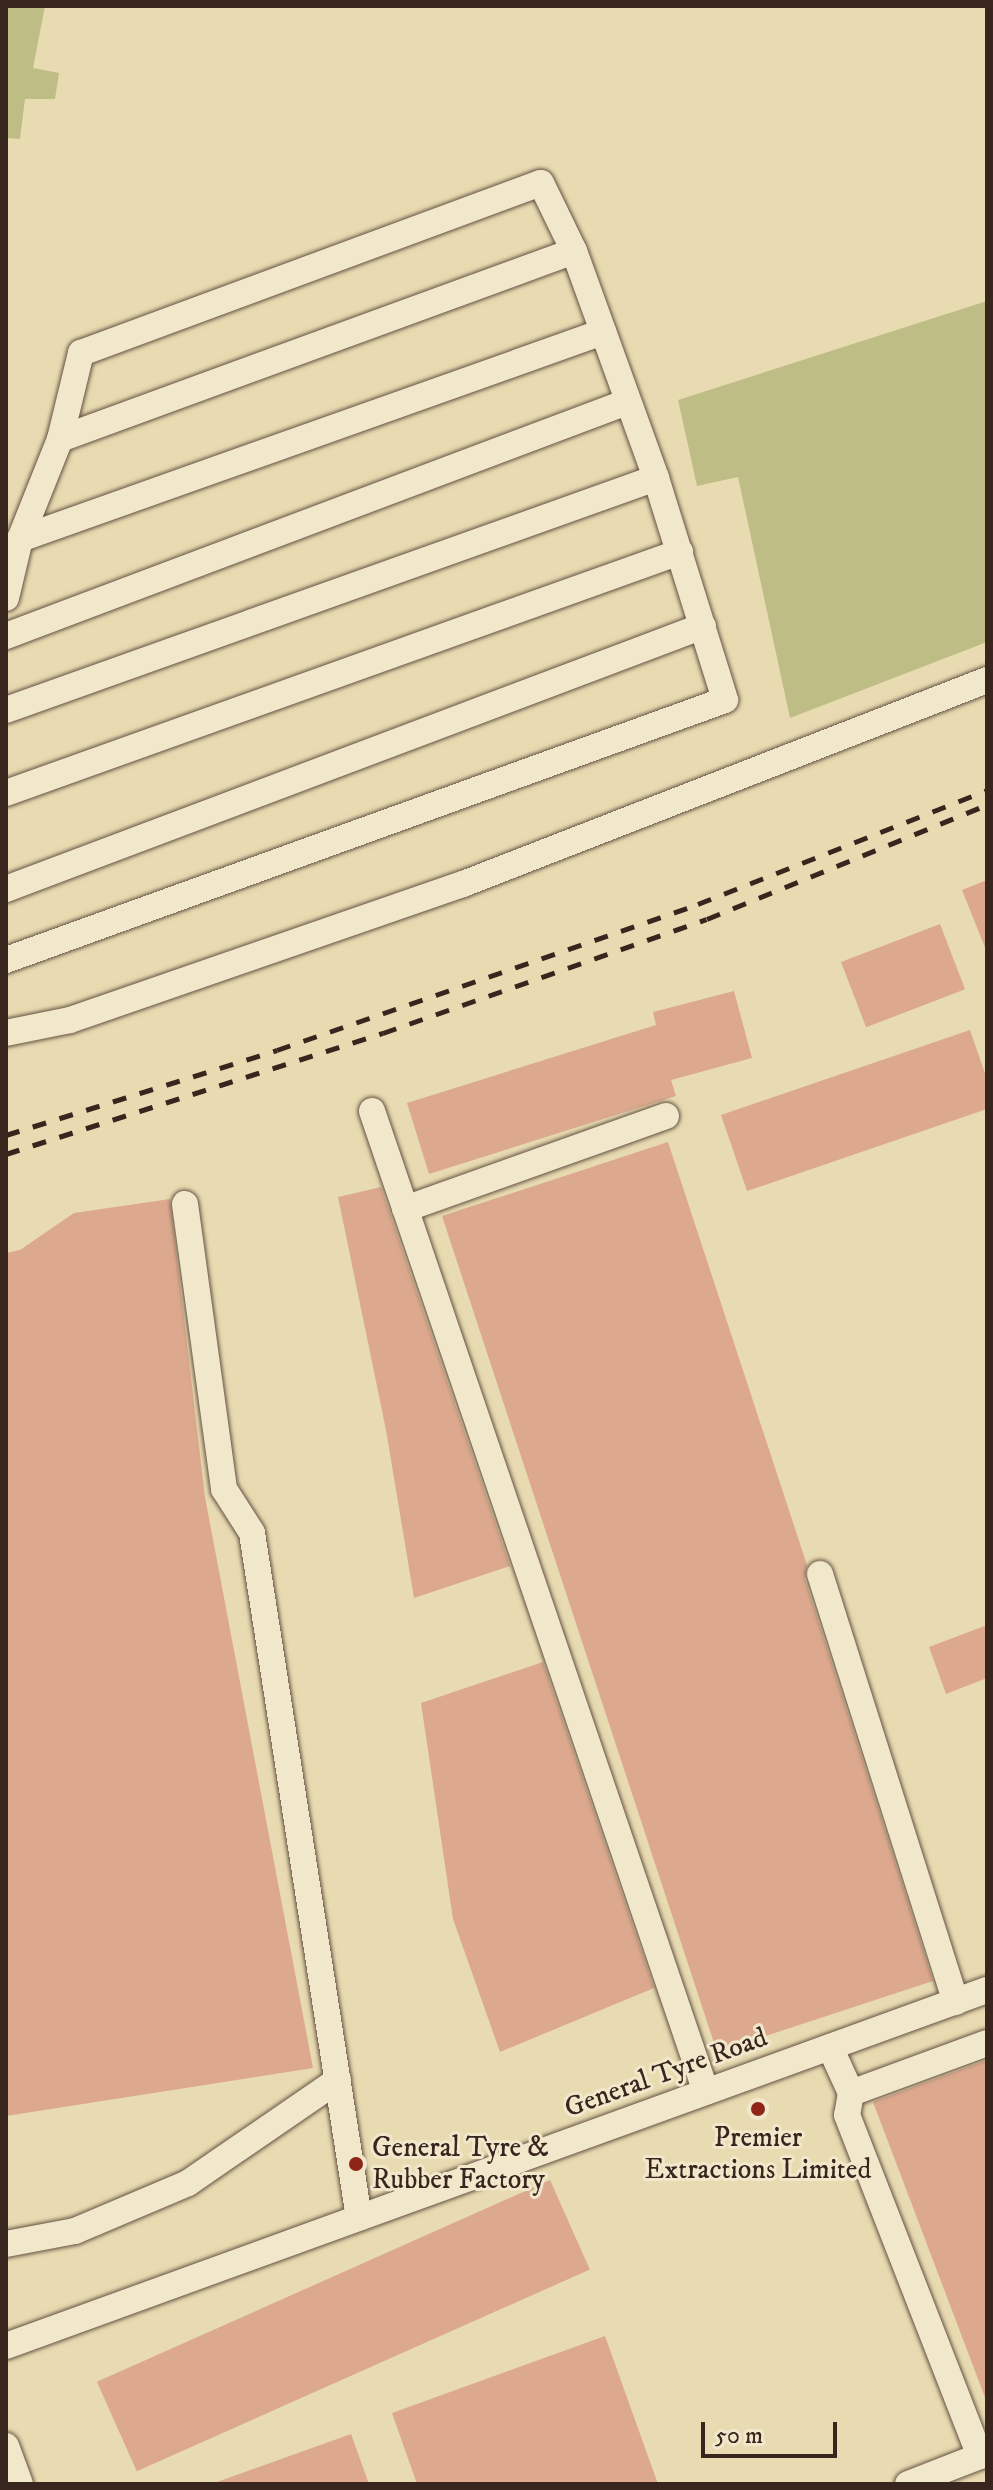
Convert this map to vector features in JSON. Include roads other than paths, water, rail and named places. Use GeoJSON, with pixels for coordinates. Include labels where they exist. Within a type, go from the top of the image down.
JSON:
{"type":"FeatureCollection","features":[{"type":"Feature","properties":{"kind":"street"},"geometry":{"type":"LineString","coordinates":[[6,598],[20,539],[60,439],[81,353],[541,183],[574,251],[656,478],[725,700],[6,960]]}},
{"type":"Feature","properties":{"kind":"street"},"geometry":{"type":"LineString","coordinates":[[60,439],[574,251]]}},
{"type":"Feature","properties":{"kind":"street"},"geometry":{"type":"LineString","coordinates":[[20,539],[603,332]]}},
{"type":"Feature","properties":{"kind":"street"},"geometry":{"type":"LineString","coordinates":[[6,636],[627,402]]}},
{"type":"Feature","properties":{"kind":"street"},"geometry":{"type":"LineString","coordinates":[[6,710],[656,478]]}},
{"type":"Feature","properties":{"kind":"street"},"geometry":{"type":"LineString","coordinates":[[6,793],[680,552]]}},
{"type":"Feature","properties":{"kind":"street"},"geometry":{"type":"LineString","coordinates":[[6,889],[703,626]]}},
{"type":"Feature","properties":{"kind":"street"},"geometry":{"type":"LineString","coordinates":[[6,1033],[70,1020],[463,884],[987,680]]}},
{"type":"Feature","properties":{"kind":"street"},"geometry":{"type":"LineString","coordinates":[[372,1111],[706,2092]]}},
{"type":"Feature","properties":{"kind":"street"},"geometry":{"type":"LineString","coordinates":[[405,1209],[666,1116]]}},
{"type":"Feature","properties":{"kind":"street"},"geometry":{"type":"LineString","coordinates":[[185,1204],[224,1489],[252,1533],[359,2218]]}},
{"type":"Feature","properties":{"kind":"street"},"geometry":{"type":"LineString","coordinates":[[820,1574],[956,2002]]}},
{"type":"Feature","properties":{"kind":"street","name":"General Tyre Road"},"geometry":{"type":"LineString","coordinates":[[6,2346],[987,1990]]}},
{"type":"Feature","properties":{"kind":"street"},"geometry":{"type":"LineString","coordinates":[[851,2093],[987,2043]]}},
{"type":"Feature","properties":{"kind":"street"},"geometry":{"type":"LineString","coordinates":[[830,2047],[851,2093],[847,2115],[983,2454],[908,2484]]}},
{"type":"Feature","properties":{"kind":"street"},"geometry":{"type":"LineString","coordinates":[[6,2244],[75,2231],[188,2183],[338,2080]]}},
{"type":"Feature","properties":{"kind":"street"},"geometry":{"type":"LineString","coordinates":[[6,2446],[20,2484]]}},
{"type":"Feature","properties":{"kind":"railway"},"geometry":{"type":"LineString","coordinates":[[6,1135],[277,1050],[698,904],[987,790]]}},
{"type":"Feature","properties":{"kind":"railway"},"geometry":{"type":"LineString","coordinates":[[6,1154],[383,1033],[707,919],[987,805]]}},
{"type":"Feature","properties":{"kind":"place","name":"Premier Extractions Limited"},"geometry":{"type":"Point","coordinates":[758,2109]}},
{"type":"Feature","properties":{"kind":"place","name":"General Tyre & Rubber Factory"},"geometry":{"type":"Point","coordinates":[356,2164]}}]}
